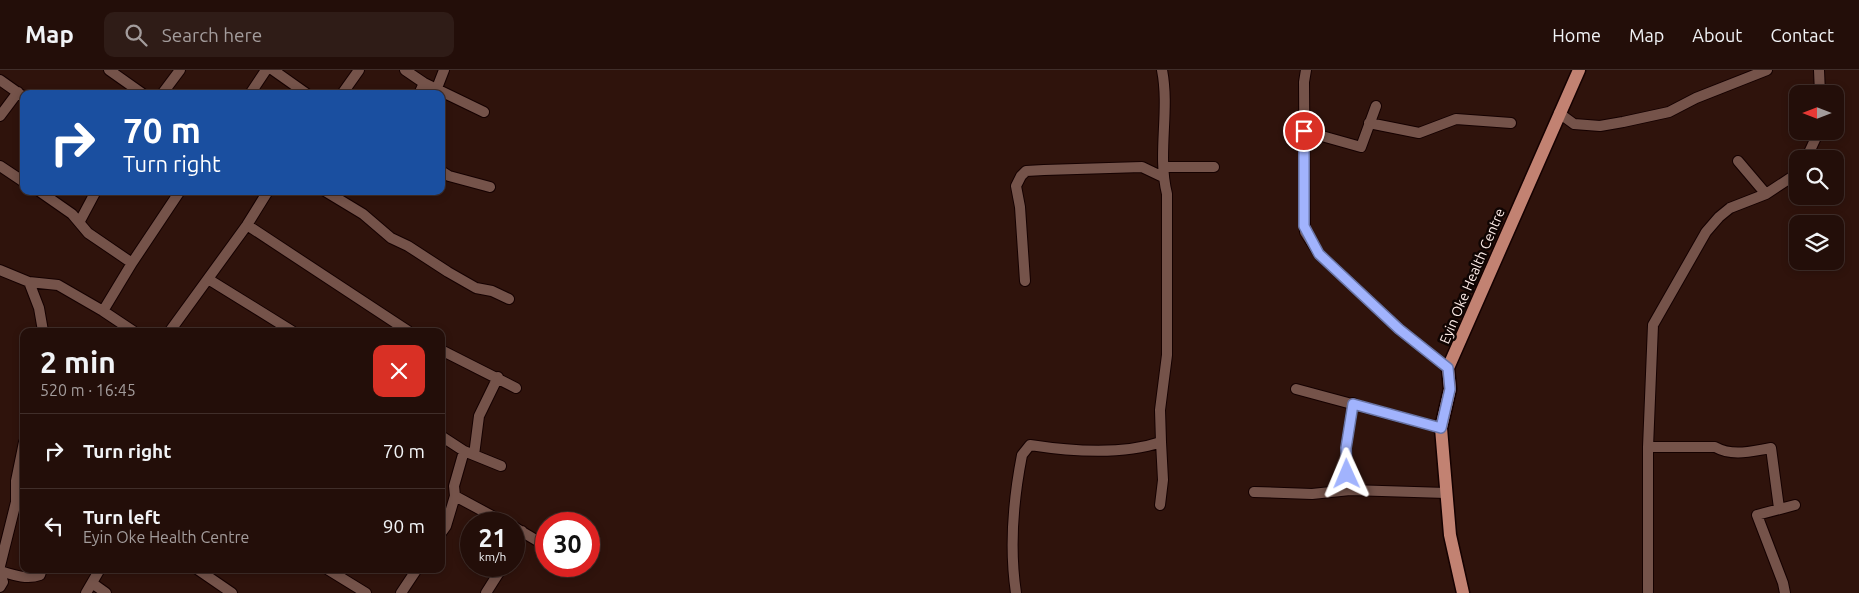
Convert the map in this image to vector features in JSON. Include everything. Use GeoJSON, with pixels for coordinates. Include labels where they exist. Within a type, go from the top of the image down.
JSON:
{"type":"FeatureCollection","features":[{"type":"Feature","properties":{"kind":"main road","name":"Eyin Oke Health Centre"},"geometry":{"type":"LineString","coordinates":[[1463,593],[1450,535],[1441,428],[1450,389],[1448,368],[1578,70]]}},
{"type":"Feature","properties":{"kind":"street"},"geometry":{"type":"LineString","coordinates":[[109,70],[137,90]]}},
{"type":"Feature","properties":{"kind":"street"},"geometry":{"type":"LineString","coordinates":[[165,90],[180,70]]}},
{"type":"Feature","properties":{"kind":"street"},"geometry":{"type":"LineString","coordinates":[[253,90],[266,70]]}},
{"type":"Feature","properties":{"kind":"street"},"geometry":{"type":"LineString","coordinates":[[273,70],[301,90]]}},
{"type":"Feature","properties":{"kind":"street"},"geometry":{"type":"LineString","coordinates":[[345,90],[359,70]]}},
{"type":"Feature","properties":{"kind":"street"},"geometry":{"type":"LineString","coordinates":[[405,70],[424,83],[441,90]]}},
{"type":"Feature","properties":{"kind":"street"},"geometry":{"type":"LineString","coordinates":[[437,88],[444,70]]}},
{"type":"Feature","properties":{"kind":"street"},"geometry":{"type":"LineString","coordinates":[[1160,506],[1163,480],[1160,410],[1167,355],[1167,194],[1163,172],[1165,89],[1162,70]]}},
{"type":"Feature","properties":{"kind":"street"},"geometry":{"type":"LineString","coordinates":[[1306,70],[1304,82],[1304,226],[1312,244],[1319,254],[1399,329],[1448,368]]}},
{"type":"Feature","properties":{"kind":"street"},"geometry":{"type":"LineString","coordinates":[[1558,113],[1574,124],[1600,126],[1623,122],[1668,112],[1696,98],[1767,70]]}},
{"type":"Feature","properties":{"kind":"street"},"geometry":{"type":"LineString","coordinates":[[1819,70],[1820,85]]}},
{"type":"Feature","properties":{"kind":"street"},"geometry":{"type":"LineString","coordinates":[[0,80],[20,93]]}},
{"type":"Feature","properties":{"kind":"street"},"geometry":{"type":"LineString","coordinates":[[420,90],[424,83]]}},
{"type":"Feature","properties":{"kind":"street"},"geometry":{"type":"LineString","coordinates":[[445,92],[484,112]]}},
{"type":"Feature","properties":{"kind":"street"},"geometry":{"type":"LineString","coordinates":[[0,116],[20,95]]}},
{"type":"Feature","properties":{"kind":"street"},"geometry":{"type":"LineString","coordinates":[[1304,131],[1360,147],[1376,106]]}},
{"type":"Feature","properties":{"kind":"street"},"geometry":{"type":"LineString","coordinates":[[1369,123],[1419,133],[1456,119],[1511,124]]}},
{"type":"Feature","properties":{"kind":"street"},"geometry":{"type":"LineString","coordinates":[[1738,161],[1766,194]]}},
{"type":"Feature","properties":{"kind":"street"},"geometry":{"type":"LineString","coordinates":[[0,166],[20,179]]}},
{"type":"Feature","properties":{"kind":"street"},"geometry":{"type":"LineString","coordinates":[[1025,281],[1020,207],[1016,186],[1026,171],[1142,168],[1163,172],[1214,167]]}},
{"type":"Feature","properties":{"kind":"street"},"geometry":{"type":"LineString","coordinates":[[445,173],[449,176],[490,187]]}},
{"type":"Feature","properties":{"kind":"street"},"geometry":{"type":"LineString","coordinates":[[1648,593],[1648,447],[1653,325],[1706,232],[1719,217],[1730,208],[1766,194],[1789,179]]}},
{"type":"Feature","properties":{"kind":"street"},"geometry":{"type":"LineString","coordinates":[[44,195],[80,221],[88,233],[132,263]]}},
{"type":"Feature","properties":{"kind":"street"},"geometry":{"type":"LineString","coordinates":[[80,221],[94,195]]}},
{"type":"Feature","properties":{"kind":"street"},"geometry":{"type":"LineString","coordinates":[[103,311],[177,195]]}},
{"type":"Feature","properties":{"kind":"street"},"geometry":{"type":"LineString","coordinates":[[172,328],[247,225],[266,195]]}},
{"type":"Feature","properties":{"kind":"street"},"geometry":{"type":"LineString","coordinates":[[332,195],[363,214],[391,238],[408,246],[448,272],[476,288],[492,291],[509,299]]}},
{"type":"Feature","properties":{"kind":"street"},"geometry":{"type":"LineString","coordinates":[[247,225],[403,328]]}},
{"type":"Feature","properties":{"kind":"street"},"geometry":{"type":"LineString","coordinates":[[0,270],[29,282],[58,285],[128,328]]}},
{"type":"Feature","properties":{"kind":"street"},"geometry":{"type":"LineString","coordinates":[[208,279],[284,328]]}},
{"type":"Feature","properties":{"kind":"street"},"geometry":{"type":"LineString","coordinates":[[29,282],[40,308],[43,328]]}},
{"type":"Feature","properties":{"kind":"street"},"geometry":{"type":"LineString","coordinates":[[445,352],[498,377],[516,388]]}},
{"type":"Feature","properties":{"kind":"street"},"geometry":{"type":"LineString","coordinates":[[445,527],[455,496],[454,486],[469,453],[479,416],[498,377]]}},
{"type":"Feature","properties":{"kind":"street"},"geometry":{"type":"LineString","coordinates":[[1296,389],[1441,428]]}},
{"type":"Feature","properties":{"kind":"street"},"geometry":{"type":"LineString","coordinates":[[1350,490],[1346,448],[1353,404]]}},
{"type":"Feature","properties":{"kind":"street"},"geometry":{"type":"LineString","coordinates":[[445,438],[469,453],[501,466]]}},
{"type":"Feature","properties":{"kind":"street"},"geometry":{"type":"LineString","coordinates":[[1016,593],[1012,538],[1013,504],[1022,455],[1026,448],[1030,445],[1080,452],[1145,447],[1161,442]]}},
{"type":"Feature","properties":{"kind":"street"},"geometry":{"type":"LineString","coordinates":[[1648,447],[1715,446],[1724,452],[1736,453],[1771,448],[1779,508]]}},
{"type":"Feature","properties":{"kind":"street"},"geometry":{"type":"LineString","coordinates":[[0,566],[16,502],[16,481],[20,462]]}},
{"type":"Feature","properties":{"kind":"street"},"geometry":{"type":"LineString","coordinates":[[1254,492],[1312,494],[1350,490],[1446,493]]}},
{"type":"Feature","properties":{"kind":"street"},"geometry":{"type":"LineString","coordinates":[[455,496],[485,512]]}},
{"type":"Feature","properties":{"kind":"street"},"geometry":{"type":"LineString","coordinates":[[1785,593],[1757,515],[1795,505]]}},
{"type":"Feature","properties":{"kind":"street"},"geometry":{"type":"LineString","coordinates":[[0,587],[3,582],[0,572],[35,577],[40,573]]}},
{"type":"Feature","properties":{"kind":"street"},"geometry":{"type":"LineString","coordinates":[[86,593],[98,573]]}},
{"type":"Feature","properties":{"kind":"street"},"geometry":{"type":"LineString","coordinates":[[203,573],[232,593]]}},
{"type":"Feature","properties":{"kind":"street"},"geometry":{"type":"LineString","coordinates":[[336,573],[366,593]]}},
{"type":"Feature","properties":{"kind":"street"},"geometry":{"type":"LineString","coordinates":[[401,593],[414,573]]}},
{"type":"Feature","properties":{"kind":"street"},"geometry":{"type":"LineString","coordinates":[[486,593],[496,577]]}},
{"type":"Feature","properties":{"kind":"street"},"geometry":{"type":"LineString","coordinates":[[92,583],[106,593]]}},
{"type":"Feature","properties":{"kind":"route"},"geometry":{"type":"LineString","coordinates":[[1304,131],[1304,226],[1305,232],[1312,244],[1319,254],[1399,329],[1448,368],[1450,389],[1441,428],[1353,404],[1348,425],[1346,448],[1347,474]]}}]}
